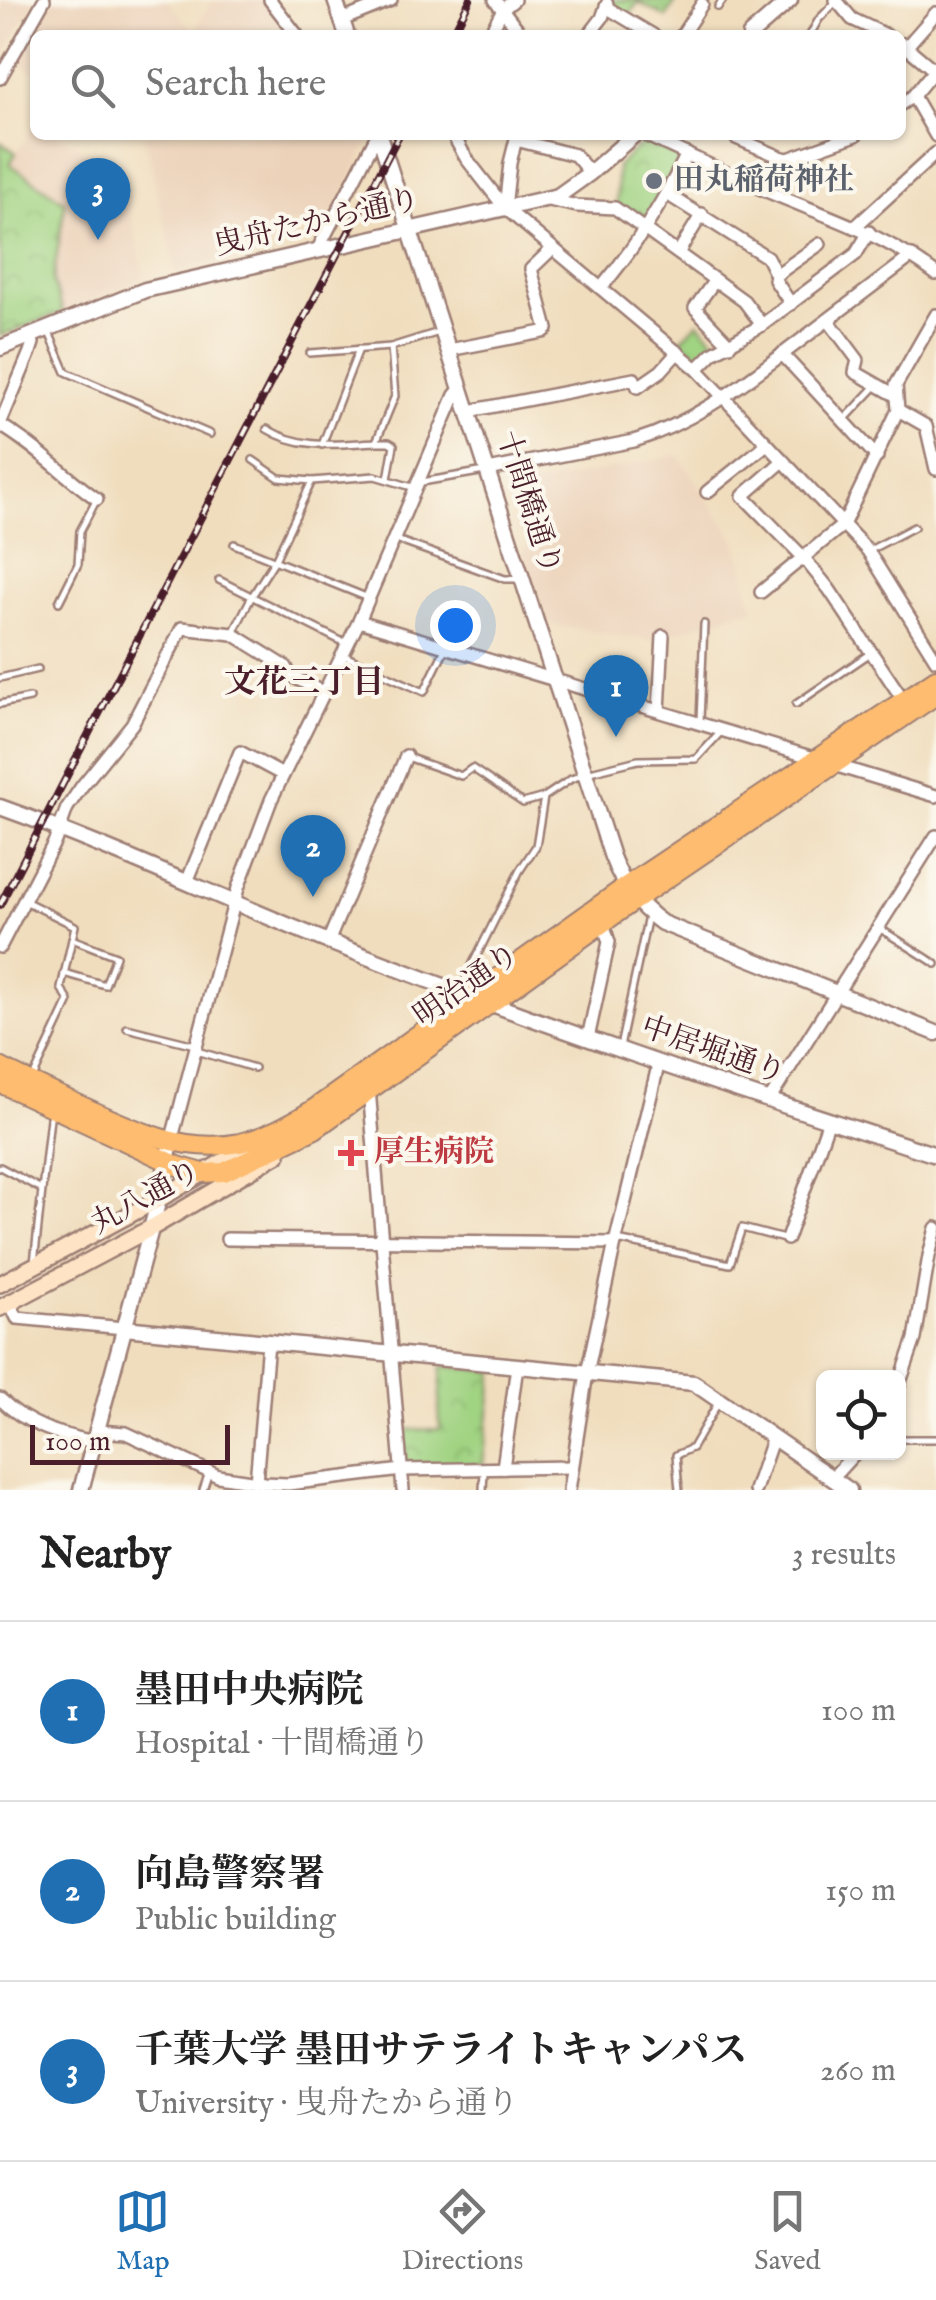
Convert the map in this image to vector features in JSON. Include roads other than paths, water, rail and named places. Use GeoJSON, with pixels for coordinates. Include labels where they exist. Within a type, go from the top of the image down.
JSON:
{"type":"FeatureCollection","features":[{"type":"Feature","properties":{"kind":"main road","name":"明治通り"},"geometry":{"type":"LineString","coordinates":[[203,1174],[233,1169],[315,1129],[369,1089],[475,996],[603,923],[936,679]]}},
{"type":"Feature","properties":{"kind":"main road","name":"明治通り"},"geometry":{"type":"LineString","coordinates":[[825,762],[936,695]]}},
{"type":"Feature","properties":{"kind":"main road","name":"明治通り"},"geometry":{"type":"LineString","coordinates":[[0,1068],[170,1142],[236,1144],[274,1132],[310,1111],[475,996],[636,900]]}},
{"type":"Feature","properties":{"kind":"main road"},"geometry":{"type":"LineString","coordinates":[[0,1083],[166,1162],[203,1174]]}},
{"type":"Feature","properties":{"kind":"main road","name":"丸八通り"},"geometry":{"type":"LineString","coordinates":[[5,1305],[150,1228],[315,1129]]}},
{"type":"Feature","properties":{"kind":"main road","name":"丸八通り"},"geometry":{"type":"LineString","coordinates":[[0,1284],[158,1200],[274,1132]]}},
{"type":"Feature","properties":{"kind":"street"},"geometry":{"type":"LineString","coordinates":[[0,78],[44,0]]}},
{"type":"Feature","properties":{"kind":"street"},"geometry":{"type":"LineString","coordinates":[[270,0],[293,30]]}},
{"type":"Feature","properties":{"kind":"street"},"geometry":{"type":"LineString","coordinates":[[335,0],[344,27],[391,0]]}},
{"type":"Feature","properties":{"kind":"street"},"geometry":{"type":"LineString","coordinates":[[499,5],[514,0]]}},
{"type":"Feature","properties":{"kind":"street"},"geometry":{"type":"LineString","coordinates":[[756,30],[790,0]]}},
{"type":"Feature","properties":{"kind":"street"},"geometry":{"type":"LineString","coordinates":[[836,0],[852,20],[875,30]]}},
{"type":"Feature","properties":{"kind":"street"},"geometry":{"type":"LineString","coordinates":[[593,30],[607,4],[646,30]]}},
{"type":"Feature","properties":{"kind":"street"},"geometry":{"type":"LineString","coordinates":[[685,30],[702,4]]}},
{"type":"Feature","properties":{"kind":"street"},"geometry":{"type":"LineString","coordinates":[[491,30],[499,5]]}},
{"type":"Feature","properties":{"kind":"street"},"geometry":{"type":"LineString","coordinates":[[499,5],[518,30]]}},
{"type":"Feature","properties":{"kind":"street"},"geometry":{"type":"LineString","coordinates":[[906,42],[936,12]]}},
{"type":"Feature","properties":{"kind":"street"},"geometry":{"type":"LineString","coordinates":[[906,46],[935,69],[906,101]]}},
{"type":"Feature","properties":{"kind":"street"},"geometry":{"type":"LineString","coordinates":[[913,96],[936,136]]}},
{"type":"Feature","properties":{"kind":"street"},"geometry":{"type":"LineString","coordinates":[[317,251],[375,140]]}},
{"type":"Feature","properties":{"kind":"street","name":"十間橋通り"},"geometry":{"type":"LineString","coordinates":[[380,140],[584,774],[612,857],[636,900]]}},
{"type":"Feature","properties":{"kind":"street"},"geometry":{"type":"LineString","coordinates":[[456,140],[505,208],[697,369],[868,551],[936,660]]}},
{"type":"Feature","properties":{"kind":"street"},"geometry":{"type":"LineString","coordinates":[[505,208],[516,140]]}},
{"type":"Feature","properties":{"kind":"street"},"geometry":{"type":"LineString","coordinates":[[523,140],[576,155],[590,173]]}},
{"type":"Feature","properties":{"kind":"street","name":"曳舟たから通り"},"geometry":{"type":"LineString","coordinates":[[0,348],[144,290],[545,200],[564,193],[628,140]]}},
{"type":"Feature","properties":{"kind":"street"},"geometry":{"type":"LineString","coordinates":[[656,140],[869,232],[936,274]]}},
{"type":"Feature","properties":{"kind":"street"},"geometry":{"type":"LineString","coordinates":[[741,140],[788,160],[842,140]]}},
{"type":"Feature","properties":{"kind":"street"},"geometry":{"type":"LineString","coordinates":[[855,227],[936,153]]}},
{"type":"Feature","properties":{"kind":"street"},"geometry":{"type":"LineString","coordinates":[[601,288],[646,228],[688,154]]}},
{"type":"Feature","properties":{"kind":"street"},"geometry":{"type":"LineString","coordinates":[[768,191],[783,158]]}},
{"type":"Feature","properties":{"kind":"street"},"geometry":{"type":"LineString","coordinates":[[668,194],[767,257],[775,280],[791,304]]}},
{"type":"Feature","properties":{"kind":"street"},"geometry":{"type":"LineString","coordinates":[[545,200],[616,208],[744,301],[762,325]]}},
{"type":"Feature","properties":{"kind":"street"},"geometry":{"type":"LineString","coordinates":[[678,253],[702,214]]}},
{"type":"Feature","properties":{"kind":"street"},"geometry":{"type":"LineString","coordinates":[[697,369],[714,353],[762,325],[856,254],[869,232]]}},
{"type":"Feature","properties":{"kind":"street"},"geometry":{"type":"LineString","coordinates":[[776,276],[820,244]]}},
{"type":"Feature","properties":{"kind":"street"},"geometry":{"type":"LineString","coordinates":[[450,350],[548,329],[531,269],[552,248]]}},
{"type":"Feature","properties":{"kind":"street"},"geometry":{"type":"LineString","coordinates":[[488,470],[644,438],[671,427],[724,399],[912,256]]}},
{"type":"Feature","properties":{"kind":"street"},"geometry":{"type":"LineString","coordinates":[[715,280],[695,308],[730,345]]}},
{"type":"Feature","properties":{"kind":"street"},"geometry":{"type":"LineString","coordinates":[[761,592],[843,525],[898,410],[896,384],[936,315]]}},
{"type":"Feature","properties":{"kind":"street"},"geometry":{"type":"LineString","coordinates":[[828,320],[858,360],[855,372],[895,395]]}},
{"type":"Feature","properties":{"kind":"street"},"geometry":{"type":"LineString","coordinates":[[30,336],[30,352],[0,425],[98,499]]}},
{"type":"Feature","properties":{"kind":"street"},"geometry":{"type":"LineString","coordinates":[[469,411],[634,379],[638,387],[678,352]]}},
{"type":"Feature","properties":{"kind":"street"},"geometry":{"type":"LineString","coordinates":[[782,354],[876,458]]}},
{"type":"Feature","properties":{"kind":"street"},"geometry":{"type":"LineString","coordinates":[[81,1490],[234,902],[271,800],[359,621],[455,395],[462,387]]}},
{"type":"Feature","properties":{"kind":"street"},"geometry":{"type":"LineString","coordinates":[[898,410],[926,426],[936,468]]}},
{"type":"Feature","properties":{"kind":"street"},"geometry":{"type":"LineString","coordinates":[[707,492],[767,444]]}},
{"type":"Feature","properties":{"kind":"street"},"geometry":{"type":"LineString","coordinates":[[783,461],[743,496],[804,558],[904,700]]}},
{"type":"Feature","properties":{"kind":"street"},"geometry":{"type":"LineString","coordinates":[[359,621],[936,796]]}},
{"type":"Feature","properties":{"kind":"street"},"geometry":{"type":"LineString","coordinates":[[0,948],[67,808],[132,724],[182,628],[233,634],[286,667],[290,675],[324,692]]}},
{"type":"Feature","properties":{"kind":"street"},"geometry":{"type":"LineString","coordinates":[[659,711],[663,636]]}},
{"type":"Feature","properties":{"kind":"street"},"geometry":{"type":"LineString","coordinates":[[187,882],[240,752],[283,775]]}},
{"type":"Feature","properties":{"kind":"street"},"geometry":{"type":"LineString","coordinates":[[328,942],[406,756]]}},
{"type":"Feature","properties":{"kind":"street","name":"中居堀通り"},"geometry":{"type":"LineString","coordinates":[[0,808],[60,829],[328,942],[588,1038],[936,1155]]}},
{"type":"Feature","properties":{"kind":"street"},"geometry":{"type":"LineString","coordinates":[[770,1099],[936,836]]}},
{"type":"Feature","properties":{"kind":"street"},"geometry":{"type":"LineString","coordinates":[[636,900],[662,922],[936,1033]]}},
{"type":"Feature","properties":{"kind":"street"},"geometry":{"type":"LineString","coordinates":[[588,1038],[609,942],[603,923]]}},
{"type":"Feature","properties":{"kind":"street"},"geometry":{"type":"LineString","coordinates":[[569,1490],[587,1372],[659,1062]]}},
{"type":"Feature","properties":{"kind":"street"},"geometry":{"type":"LineString","coordinates":[[369,1089],[403,1490]]}},
{"type":"Feature","properties":{"kind":"street"},"geometry":{"type":"LineString","coordinates":[[787,1239],[829,1120]]}},
{"type":"Feature","properties":{"kind":"street"},"geometry":{"type":"LineString","coordinates":[[904,1370],[915,1339],[936,1228]]}},
{"type":"Feature","properties":{"kind":"street"},"geometry":{"type":"LineString","coordinates":[[228,1239],[615,1243]]}},
{"type":"Feature","properties":{"kind":"street"},"geometry":{"type":"LineString","coordinates":[[5,1305],[17,1318],[694,1383],[848,1490]]}},
{"type":"Feature","properties":{"kind":"street"},"geometry":{"type":"LineString","coordinates":[[261,1485],[268,1342]]}},
{"type":"Feature","properties":{"kind":"street"},"geometry":{"type":"LineString","coordinates":[[503,1468],[516,1366]]}},
{"type":"Feature","properties":{"kind":"street"},"geometry":{"type":"LineString","coordinates":[[0,1399],[30,1422],[59,1435],[126,1433],[218,1476],[261,1485],[402,1470],[572,1467]]}},
{"type":"Feature","properties":{"kind":"street"},"geometry":{"type":"LineString","coordinates":[[755,1490],[773,1437]]}},
{"type":"Feature","properties":{"kind":"street"},"geometry":{"type":"LineString","coordinates":[[833,1478],[849,1460]]}},
{"type":"Feature","properties":{"kind":"lane"},"geometry":{"type":"LineString","coordinates":[[718,7],[723,0]]}},
{"type":"Feature","properties":{"kind":"lane"},"geometry":{"type":"LineString","coordinates":[[813,30],[836,0]]}},
{"type":"Feature","properties":{"kind":"lane"},"geometry":{"type":"LineString","coordinates":[[47,329],[66,372],[210,434]]}},
{"type":"Feature","properties":{"kind":"lane"},"geometry":{"type":"LineString","coordinates":[[310,352],[391,347],[444,331]]}},
{"type":"Feature","properties":{"kind":"lane"},"geometry":{"type":"LineString","coordinates":[[376,442],[395,396],[391,347]]}},
{"type":"Feature","properties":{"kind":"lane"},"geometry":{"type":"LineString","coordinates":[[322,444],[359,350]]}},
{"type":"Feature","properties":{"kind":"lane"},"geometry":{"type":"LineString","coordinates":[[843,421],[876,386]]}},
{"type":"Feature","properties":{"kind":"lane"},"geometry":{"type":"LineString","coordinates":[[267,430],[286,441],[388,442],[394,445],[388,479]]}},
{"type":"Feature","properties":{"kind":"lane"},"geometry":{"type":"LineString","coordinates":[[253,460],[280,478],[312,481],[375,476],[416,486],[488,470]]}},
{"type":"Feature","properties":{"kind":"lane"},"geometry":{"type":"LineString","coordinates":[[233,634],[275,560],[312,481]]}},
{"type":"Feature","properties":{"kind":"lane"},"geometry":{"type":"LineString","coordinates":[[59,602],[78,564],[80,531],[98,499]]}},
{"type":"Feature","properties":{"kind":"lane"},"geometry":{"type":"LineString","coordinates":[[868,551],[914,527]]}},
{"type":"Feature","properties":{"kind":"lane"},"geometry":{"type":"LineString","coordinates":[[394,539],[506,579],[523,578]]}},
{"type":"Feature","properties":{"kind":"lane"},"geometry":{"type":"LineString","coordinates":[[234,544],[369,598]]}},
{"type":"Feature","properties":{"kind":"lane"},"geometry":{"type":"LineString","coordinates":[[219,580],[424,692],[446,647]]}},
{"type":"Feature","properties":{"kind":"lane"},"geometry":{"type":"LineString","coordinates":[[700,724],[704,624]]}},
{"type":"Feature","properties":{"kind":"lane"},"geometry":{"type":"LineString","coordinates":[[796,704],[872,652]]}},
{"type":"Feature","properties":{"kind":"lane"},"geometry":{"type":"LineString","coordinates":[[0,678],[38,669]]}},
{"type":"Feature","properties":{"kind":"lane"},"geometry":{"type":"LineString","coordinates":[[0,704],[30,698]]}},
{"type":"Feature","properties":{"kind":"lane"},"geometry":{"type":"LineString","coordinates":[[406,756],[461,776],[472,768],[523,803],[544,797],[584,774],[638,760],[696,759],[722,731]]}},
{"type":"Feature","properties":{"kind":"lane"},"geometry":{"type":"LineString","coordinates":[[475,996],[520,870],[536,846],[544,797]]}},
{"type":"Feature","properties":{"kind":"lane"},"geometry":{"type":"LineString","coordinates":[[619,1048],[636,900]]}},
{"type":"Feature","properties":{"kind":"lane"},"geometry":{"type":"LineString","coordinates":[[25,901],[75,926],[61,988],[69,1002],[31,1082]]}},
{"type":"Feature","properties":{"kind":"lane"},"geometry":{"type":"LineString","coordinates":[[878,928],[936,964]]}},
{"type":"Feature","properties":{"kind":"lane"},"geometry":{"type":"LineString","coordinates":[[64,972],[105,985],[116,956],[72,939]]}},
{"type":"Feature","properties":{"kind":"lane"},"geometry":{"type":"LineString","coordinates":[[127,1028],[254,1068]]}},
{"type":"Feature","properties":{"kind":"lane"},"geometry":{"type":"LineString","coordinates":[[34,1266],[51,1107]]}},
{"type":"Feature","properties":{"kind":"lane"},"geometry":{"type":"LineString","coordinates":[[0,1167],[41,1188]]}},
{"type":"Feature","properties":{"kind":"lane"},"geometry":{"type":"LineString","coordinates":[[615,1243],[730,1264],[742,1228],[787,1239]]}},
{"type":"Feature","properties":{"kind":"lane"},"geometry":{"type":"LineString","coordinates":[[680,1490],[676,1454],[692,1448],[720,1400]]}},
{"type":"Feature","properties":{"kind":"lane"},"geometry":{"type":"LineString","coordinates":[[906,1440],[936,1439]]}},
{"type":"Feature","properties":{"kind":"lane"},"geometry":{"type":"LineString","coordinates":[[482,1490],[484,1468]]}},
{"type":"Feature","properties":{"kind":"lane"},"geometry":{"type":"LineString","coordinates":[[203,1490],[210,1472]]}},
{"type":"Feature","properties":{"kind":"railway"},"geometry":{"type":"LineString","coordinates":[[455,30],[470,0]]}},
{"type":"Feature","properties":{"kind":"railway"},"geometry":{"type":"LineString","coordinates":[[0,905],[396,140]]}},
{"type":"Feature","properties":{"kind":"place","name":"田丸稲荷神社"},"geometry":{"type":"Point","coordinates":[654,181]}},
{"type":"Feature","properties":{"kind":"place","name":"千葉大学 墨田サテライトキャンパス"},"geometry":{"type":"Point","coordinates":[98,240]}},
{"type":"Feature","properties":{"kind":"place","name":"墨田中央病院"},"geometry":{"type":"Point","coordinates":[616,737]}},
{"type":"Feature","properties":{"kind":"place","name":"向島警察署"},"geometry":{"type":"Point","coordinates":[313,897]}},
{"type":"Feature","properties":{"kind":"place","name":"厚生病院"},"geometry":{"type":"Point","coordinates":[351,1153]}},
{"type":"Feature","properties":{"kind":"district","name":"文花三丁目"},"geometry":{"type":"Point","coordinates":[304,683]}}]}
